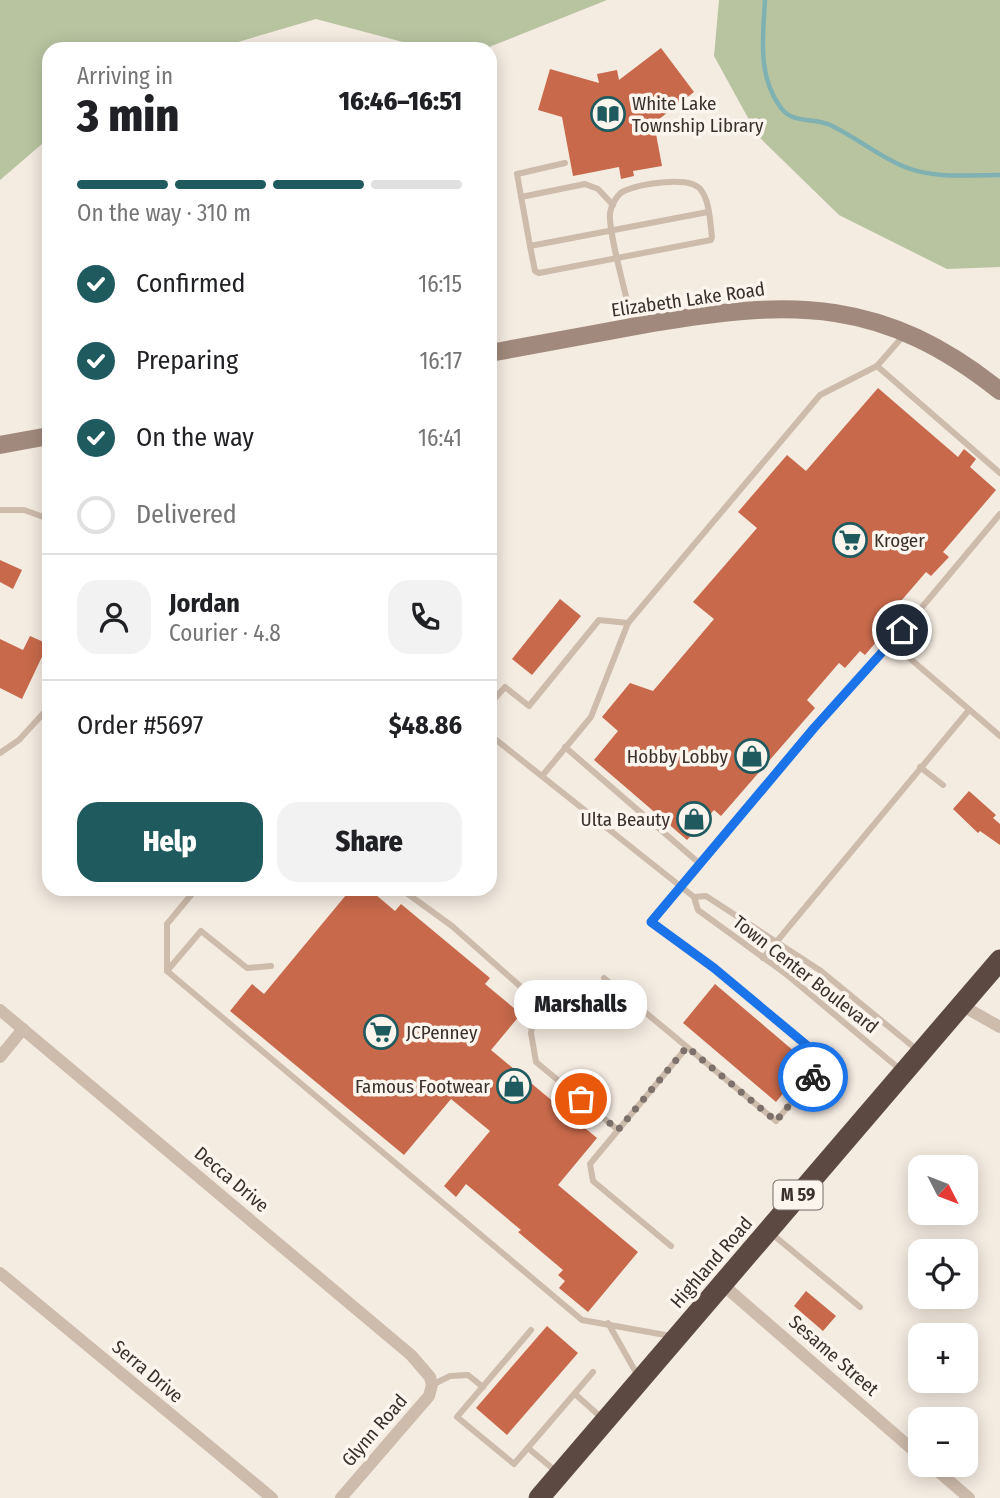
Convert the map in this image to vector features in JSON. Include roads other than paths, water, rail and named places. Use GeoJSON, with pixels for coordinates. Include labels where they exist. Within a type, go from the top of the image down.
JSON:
{"type":"FeatureCollection","features":[{"type":"Feature","properties":{"kind":"highway","name":"Highland Road"},"geometry":{"type":"LineString","coordinates":[[538,1498],[1000,960]]}},
{"type":"Feature","properties":{"kind":"street","name":"Elizabeth Lake Road"},"geometry":{"type":"LineString","coordinates":[[497,352],[728,311],[790,307],[857,316],[907,332],[951,356],[1000,391]]}},
{"type":"Feature","properties":{"kind":"street"},"geometry":{"type":"LineString","coordinates":[[0,445],[42,437]]}},
{"type":"Feature","properties":{"kind":"street"},"geometry":{"type":"LineString","coordinates":[[961,1005],[1000,1027]]}},
{"type":"Feature","properties":{"kind":"street","name":"Decca Drive"},"geometry":{"type":"LineString","coordinates":[[0,1010],[341,1293],[411,1355],[430,1377],[432,1385]]}},
{"type":"Feature","properties":{"kind":"street"},"geometry":{"type":"LineString","coordinates":[[0,1057],[23,1029]]}},
{"type":"Feature","properties":{"kind":"street","name":"Serra Drive"},"geometry":{"type":"LineString","coordinates":[[0,1273],[271,1498]]}},
{"type":"Feature","properties":{"kind":"street","name":"Sesame Street"},"geometry":{"type":"LineString","coordinates":[[722,1284],[908,1446]]}},
{"type":"Feature","properties":{"kind":"street","name":"Glynn Road"},"geometry":{"type":"LineString","coordinates":[[341,1498],[429,1395],[432,1385]]}},
{"type":"Feature","properties":{"kind":"street"},"geometry":{"type":"LineString","coordinates":[[945,1477],[969,1498]]}},
{"type":"Feature","properties":{"kind":"lane"},"geometry":{"type":"LineString","coordinates":[[565,163],[517,174],[535,271],[539,273],[619,258],[711,240],[708,212],[702,191],[686,181],[625,191],[613,205],[610,217],[619,258],[633,327]]}},
{"type":"Feature","properties":{"kind":"lane"},"geometry":{"type":"LineString","coordinates":[[521,197],[585,184],[598,189],[613,205]]}},
{"type":"Feature","properties":{"kind":"lane"},"geometry":{"type":"LineString","coordinates":[[530,246],[708,212]]}},
{"type":"Feature","properties":{"kind":"lane"},"geometry":{"type":"LineString","coordinates":[[542,776],[591,717],[628,623],[820,395],[877,366],[907,332]]}},
{"type":"Feature","properties":{"kind":"lane"},"geometry":{"type":"LineString","coordinates":[[877,366],[1000,472]]}},
{"type":"Feature","properties":{"kind":"lane"},"geometry":{"type":"LineString","coordinates":[[0,510],[24,510],[42,516]]}},
{"type":"Feature","properties":{"kind":"lane"},"geometry":{"type":"LineString","coordinates":[[604,978],[776,1121],[820,1069],[816,1053],[714,968],[651,922],[1000,514]]}},
{"type":"Feature","properties":{"kind":"lane"},"geometry":{"type":"LineString","coordinates":[[497,696],[505,687],[529,706],[599,620],[628,623]]}},
{"type":"Feature","properties":{"kind":"lane"},"geometry":{"type":"LineString","coordinates":[[892,643],[1000,736]]}},
{"type":"Feature","properties":{"kind":"lane"},"geometry":{"type":"LineString","coordinates":[[763,958],[872,831],[876,819],[970,710]]}},
{"type":"Feature","properties":{"kind":"lane"},"geometry":{"type":"LineString","coordinates":[[0,753],[19,740],[42,715]]}},
{"type":"Feature","properties":{"kind":"lane","name":"Town Center Boulevard"},"geometry":{"type":"LineString","coordinates":[[497,740],[679,887],[694,897],[705,896],[821,971],[920,1053]]}},
{"type":"Feature","properties":{"kind":"lane"},"geometry":{"type":"LineString","coordinates":[[565,747],[699,863]]}},
{"type":"Feature","properties":{"kind":"lane"},"geometry":{"type":"LineString","coordinates":[[920,767],[943,785]]}},
{"type":"Feature","properties":{"kind":"lane"},"geometry":{"type":"LineString","coordinates":[[190,896],[167,924],[167,971],[582,1320],[593,1325],[608,1323],[676,1337]]}},
{"type":"Feature","properties":{"kind":"lane"},"geometry":{"type":"LineString","coordinates":[[411,896],[452,926],[529,994],[536,1003],[531,1033],[536,1062],[618,1130]]}},
{"type":"Feature","properties":{"kind":"lane","name":"Town Center Boulevard"},"geometry":{"type":"LineString","coordinates":[[694,897],[698,910],[763,958],[903,1073]]}},
{"type":"Feature","properties":{"kind":"lane"},"geometry":{"type":"LineString","coordinates":[[167,971],[201,930],[247,968],[271,966]]}},
{"type":"Feature","properties":{"kind":"lane"},"geometry":{"type":"LineString","coordinates":[[671,1246],[593,1181],[590,1164],[687,1047]]}},
{"type":"Feature","properties":{"kind":"lane"},"geometry":{"type":"LineString","coordinates":[[768,1230],[860,1307]]}},
{"type":"Feature","properties":{"kind":"lane"},"geometry":{"type":"LineString","coordinates":[[608,1323],[640,1379]]}},
{"type":"Feature","properties":{"kind":"lane"},"geometry":{"type":"LineString","coordinates":[[531,1330],[457,1417],[514,1464],[593,1372]]}},
{"type":"Feature","properties":{"kind":"lane"},"geometry":{"type":"LineString","coordinates":[[432,1385],[450,1376],[468,1375],[483,1387]]}},
{"type":"Feature","properties":{"kind":"lane"},"geometry":{"type":"LineString","coordinates":[[575,1394],[605,1420]]}},
{"type":"Feature","properties":{"kind":"lane"},"geometry":{"type":"LineString","coordinates":[[528,1448],[559,1474]]}},
{"type":"Feature","properties":{"kind":"waterway"},"geometry":{"type":"LineString","coordinates":[[765,0],[765,70],[773,96],[786,113],[798,119],[830,125],[916,171],[952,176],[1000,175]]}},
{"type":"Feature","properties":{"kind":"place","name":"White Lake Township Library"},"geometry":{"type":"Point","coordinates":[608,114]}},
{"type":"Feature","properties":{"kind":"place","name":"Kroger"},"geometry":{"type":"Point","coordinates":[850,540]}},
{"type":"Feature","properties":{"kind":"place","name":"Hobby Lobby"},"geometry":{"type":"Point","coordinates":[752,756]}},
{"type":"Feature","properties":{"kind":"place","name":"Ulta Beauty"},"geometry":{"type":"Point","coordinates":[694,819]}},
{"type":"Feature","properties":{"kind":"place","name":"JCPenney"},"geometry":{"type":"Point","coordinates":[381,1032]}},
{"type":"Feature","properties":{"kind":"place","name":"Famous Footwear"},"geometry":{"type":"Point","coordinates":[514,1086]}},
{"type":"Feature","properties":{"kind":"place","name":"Marshalls"},"geometry":{"type":"Point","coordinates":[581,1099]}}]}
